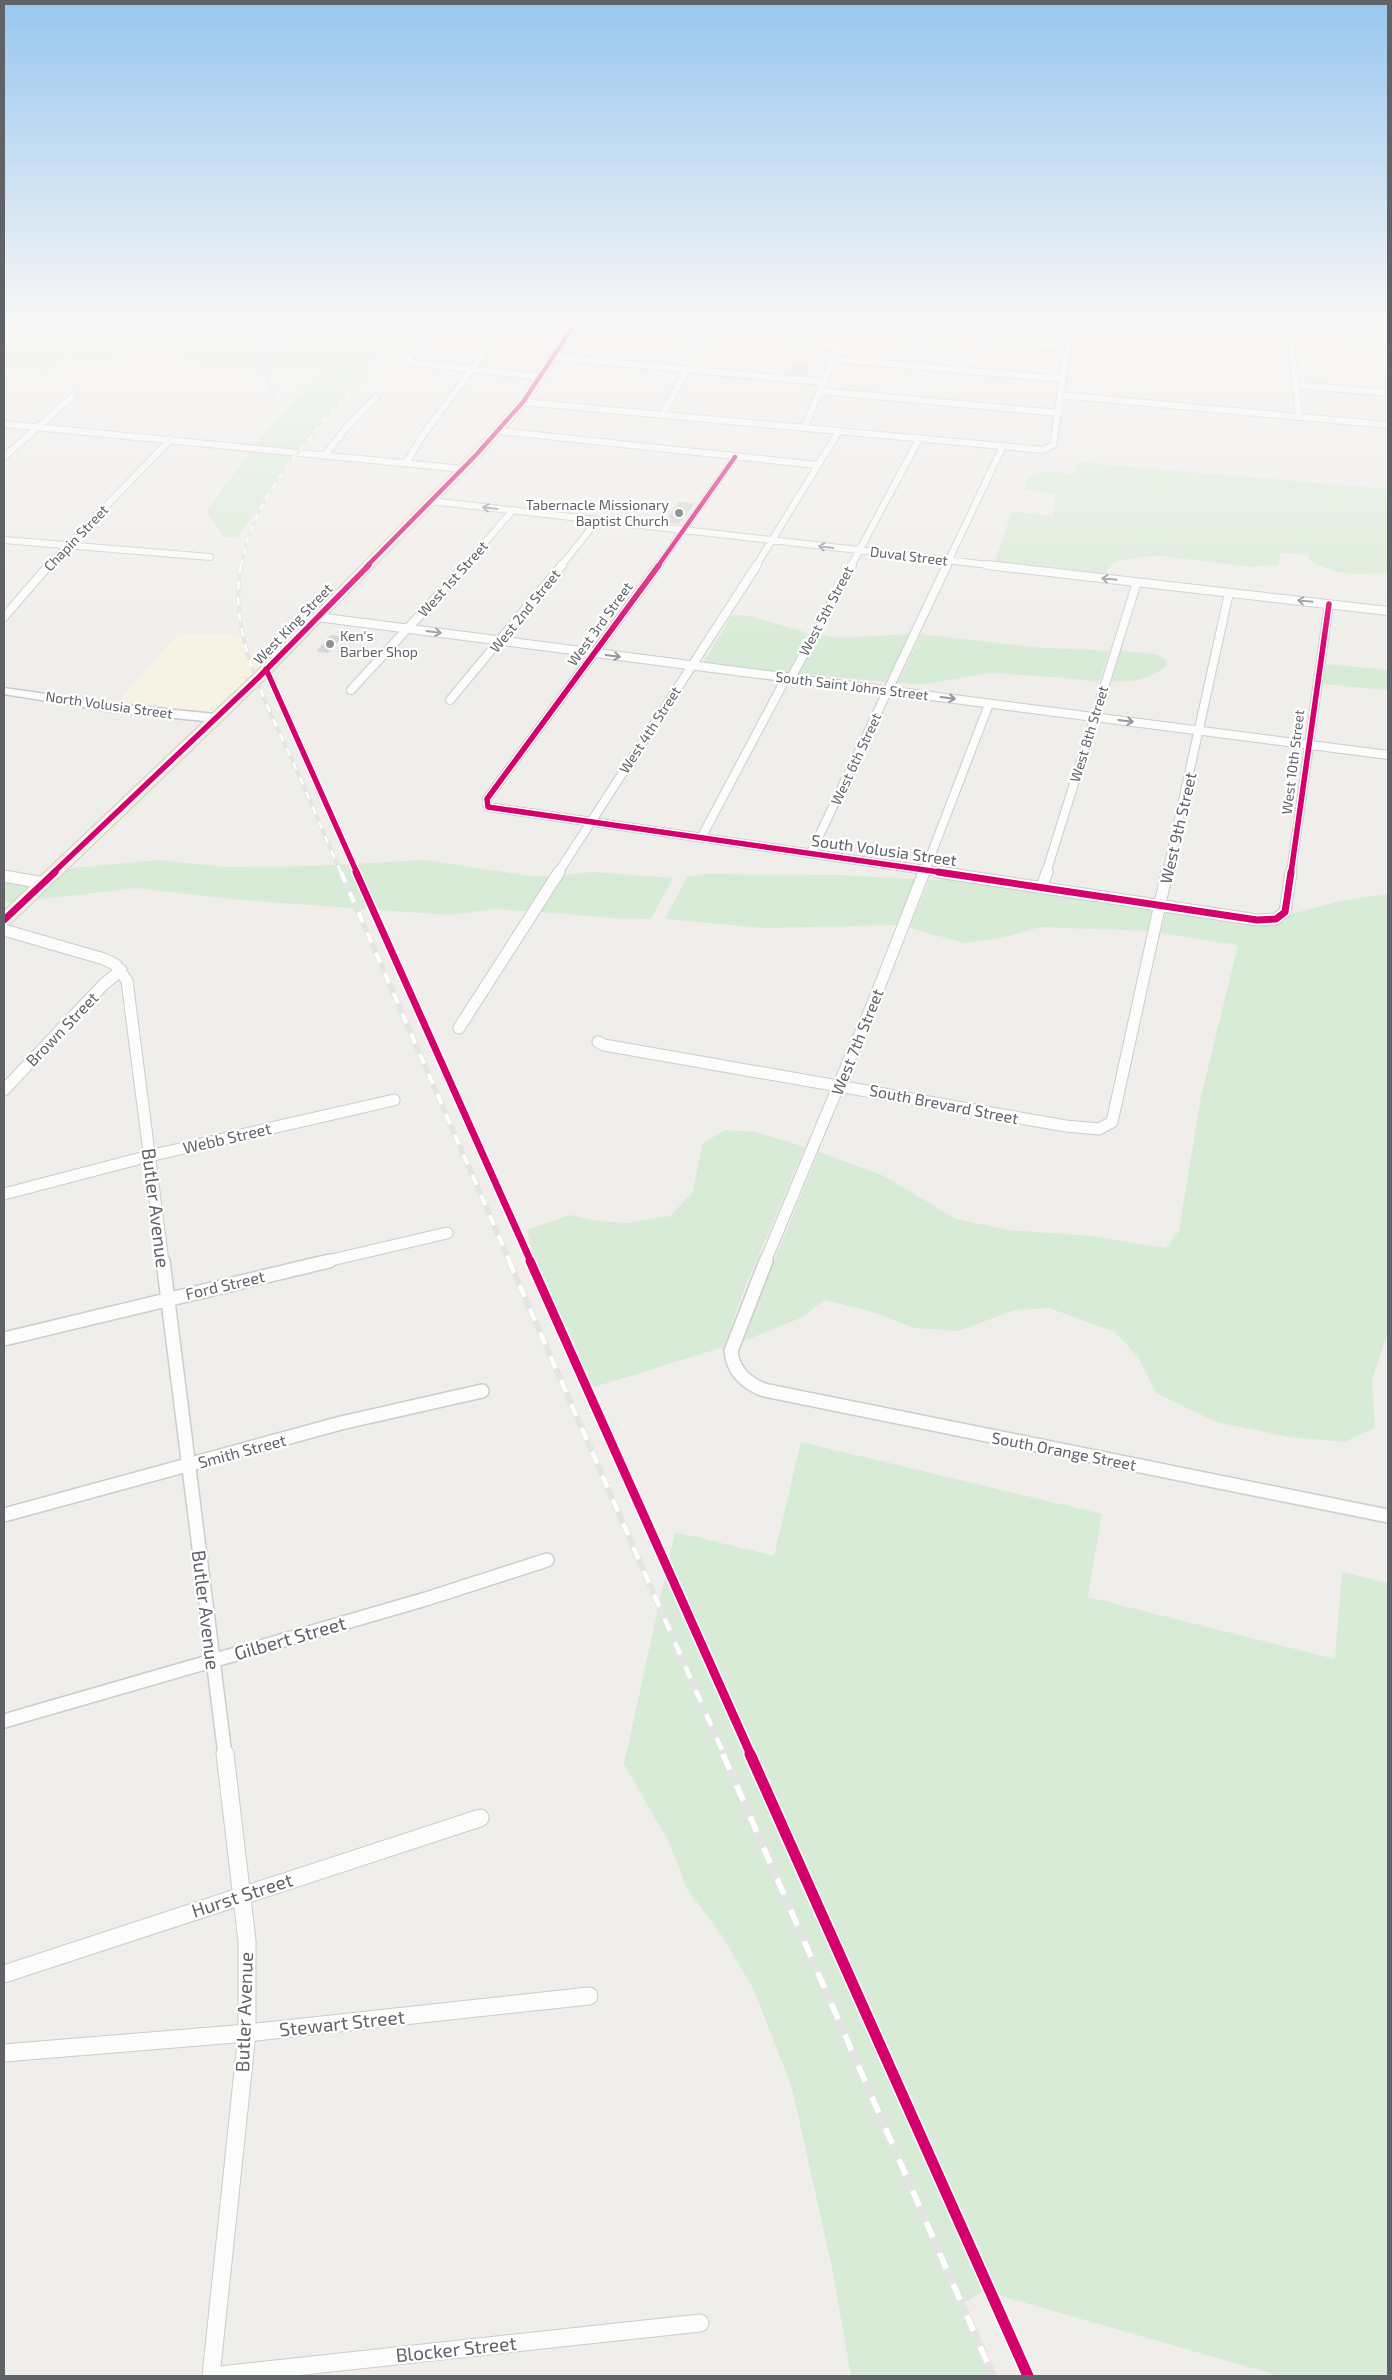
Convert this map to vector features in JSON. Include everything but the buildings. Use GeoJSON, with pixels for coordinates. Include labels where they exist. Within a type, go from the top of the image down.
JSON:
{"type":"FeatureCollection","features":[{"type":"Feature","properties":{"kind":"main road","name":"West King Street"},"geometry":{"type":"LineString","coordinates":[[4,920],[215,718],[463,469],[494,435]]}},
{"type":"Feature","properties":{"kind":"main road","name":"North Volusia Street"},"geometry":{"type":"LineString","coordinates":[[4,691],[115,708],[215,718]]}},
{"type":"Feature","properties":{"kind":"street"},"geometry":{"type":"LineString","coordinates":[[4,458],[28,435]]}},
{"type":"Feature","properties":{"kind":"street"},"geometry":{"type":"LineString","coordinates":[[127,435],[463,469]]}},
{"type":"Feature","properties":{"kind":"street"},"geometry":{"type":"LineString","coordinates":[[326,454],[340,435]]}},
{"type":"Feature","properties":{"kind":"street"},"geometry":{"type":"LineString","coordinates":[[406,463],[423,435]]}},
{"type":"Feature","properties":{"kind":"street"},"geometry":{"type":"LineString","coordinates":[[535,435],[818,465]]}},
{"type":"Feature","properties":{"kind":"street","name":"West 4th Street"},"geometry":{"type":"LineString","coordinates":[[459,1028],[729,611],[770,540],[836,435]]}},
{"type":"Feature","properties":{"kind":"street"},"geometry":{"type":"LineString","coordinates":[[880,435],[1048,449],[1053,445],[1055,435]]}},
{"type":"Feature","properties":{"kind":"street","name":"Chapin Street"},"geometry":{"type":"LineString","coordinates":[[4,617],[65,546],[171,439]]}},
{"type":"Feature","properties":{"kind":"street","name":"West 5th Street"},"geometry":{"type":"LineString","coordinates":[[701,838],[919,439]]}},
{"type":"Feature","properties":{"kind":"street","name":"West 6th Street"},"geometry":{"type":"LineString","coordinates":[[811,853],[1002,446]]}},
{"type":"Feature","properties":{"kind":"street","name":"West 3rd Street"},"geometry":{"type":"LineString","coordinates":[[488,807],[487,799],[684,531],[736,457]]}},
{"type":"Feature","properties":{"kind":"street","name":"Duval Street"},"geometry":{"type":"LineString","coordinates":[[430,501],[1388,611]]}},
{"type":"Feature","properties":{"kind":"street","name":"West 1st Street"},"geometry":{"type":"LineString","coordinates":[[352,690],[469,562],[512,511]]}},
{"type":"Feature","properties":{"kind":"street","name":"West 2nd Street"},"geometry":{"type":"LineString","coordinates":[[450,700],[597,520]]}},
{"type":"Feature","properties":{"kind":"street"},"geometry":{"type":"LineString","coordinates":[[4,540],[210,557]]}},
{"type":"Feature","properties":{"kind":"street","name":"West 8th Street"},"geometry":{"type":"LineString","coordinates":[[1042,887],[1137,582]]}},
{"type":"Feature","properties":{"kind":"street","name":"West 9th Street"},"geometry":{"type":"LineString","coordinates":[[1112,1122],[1229,593]]}},
{"type":"Feature","properties":{"kind":"street","name":"West 10th Street"},"geometry":{"type":"LineString","coordinates":[[1276,919],[1285,912],[1329,604]]}},
{"type":"Feature","properties":{"kind":"street","name":"South Saint Johns Street"},"geometry":{"type":"LineString","coordinates":[[316,617],[1388,755]]}},
{"type":"Feature","properties":{"kind":"street","name":"West 7th Street"},"geometry":{"type":"LineString","coordinates":[[742,1378],[732,1363],[731,1351],[752,1293],[926,870],[989,704]]}},
{"type":"Feature","properties":{"kind":"street","name":"South Volusia Street"},"geometry":{"type":"LineString","coordinates":[[488,807],[495,811],[811,853],[1257,920],[1276,919]]}},
{"type":"Feature","properties":{"kind":"street"},"geometry":{"type":"LineString","coordinates":[[4,876],[44,883]]}},
{"type":"Feature","properties":{"kind":"street"},"geometry":{"type":"LineString","coordinates":[[4,930],[104,959],[121,970]]}},
{"type":"Feature","properties":{"kind":"street","name":"Brown Street"},"geometry":{"type":"LineString","coordinates":[[4,1090],[121,970]]}},
{"type":"Feature","properties":{"kind":"street","name":"Butler Avenue"},"geometry":{"type":"LineString","coordinates":[[121,970],[127,981],[244,1894],[247,1941],[247,2033],[211,2376]]}},
{"type":"Feature","properties":{"kind":"street","name":"South Brevard Street"},"geometry":{"type":"LineString","coordinates":[[598,1042],[604,1045],[1066,1126],[1100,1128],[1112,1122]]}},
{"type":"Feature","properties":{"kind":"street","name":"Webb Street"},"geometry":{"type":"LineString","coordinates":[[4,1194],[150,1156],[394,1100]]}},
{"type":"Feature","properties":{"kind":"street","name":"Ford Street"},"geometry":{"type":"LineString","coordinates":[[4,1339],[168,1298],[447,1233]]}},
{"type":"Feature","properties":{"kind":"street","name":"South Orange Street"},"geometry":{"type":"LineString","coordinates":[[742,1378],[764,1390],[1388,1516]]}},
{"type":"Feature","properties":{"kind":"street","name":"Smith Street"},"geometry":{"type":"LineString","coordinates":[[4,1515],[359,1418],[482,1391]]}},
{"type":"Feature","properties":{"kind":"street","name":"Gilbert Street"},"geometry":{"type":"LineString","coordinates":[[4,1721],[426,1599],[547,1560]]}},
{"type":"Feature","properties":{"kind":"street","name":"Hurst Street"},"geometry":{"type":"LineString","coordinates":[[4,1974],[480,1818]]}},
{"type":"Feature","properties":{"kind":"street","name":"Stewart Street"},"geometry":{"type":"LineString","coordinates":[[4,2053],[247,2033],[589,1996]]}},
{"type":"Feature","properties":{"kind":"street","name":"Blocker Street"},"geometry":{"type":"LineString","coordinates":[[211,2376],[700,2323]]}},
{"type":"Feature","properties":{"kind":"shaded area"},"geometry":{"type":"Polygon","coordinates":[[[179,633],[240,635],[253,661],[265,665],[215,713],[119,701],[179,633]]]}},
{"type":"Feature","properties":{"kind":"green space"},"geometry":{"type":"Polygon","coordinates":[[[264,435],[312,435],[300,449],[255,445],[264,435]]]}},
{"type":"Feature","properties":{"kind":"green space"},"geometry":{"type":"Polygon","coordinates":[[[252,448],[297,453],[284,468],[238,537],[224,538],[207,511],[252,448]]]}},
{"type":"Feature","properties":{"kind":"green space"},"geometry":{"type":"Polygon","coordinates":[[[1078,462],[1388,489],[1388,573],[1347,574],[1320,565],[1309,559],[1309,555],[1281,553],[1278,565],[1250,567],[1160,556],[1141,557],[1115,562],[1101,576],[994,564],[1012,511],[1053,516],[1056,494],[1024,490],[1030,476],[1036,473],[1051,471],[1074,474],[1078,462]]]}},
{"type":"Feature","properties":{"kind":"green space"},"geometry":{"type":"Polygon","coordinates":[[[732,615],[745,615],[808,633],[788,673],[704,662],[732,615]]]}},
{"type":"Feature","properties":{"kind":"green space"},"geometry":{"type":"Polygon","coordinates":[[[819,634],[839,638],[909,634],[887,682],[799,674],[819,634]]]}},
{"type":"Feature","properties":{"kind":"green space"},"geometry":{"type":"Polygon","coordinates":[[[921,634],[1030,647],[1109,651],[1099,682],[991,673],[926,684],[898,683],[921,634]]]}},
{"type":"Feature","properties":{"kind":"green space"},"geometry":{"type":"Polygon","coordinates":[[[1121,651],[1156,654],[1166,659],[1167,665],[1154,674],[1141,679],[1111,682],[1121,651]]]}},
{"type":"Feature","properties":{"kind":"green space"},"geometry":{"type":"Polygon","coordinates":[[[1326,664],[1388,670],[1388,690],[1323,684],[1326,664]]]}},
{"type":"Feature","properties":{"kind":"green space"},"geometry":{"type":"Polygon","coordinates":[[[158,860],[225,867],[316,866],[424,860],[529,876],[550,876],[527,911],[494,909],[450,915],[241,900],[136,888],[32,900],[65,869],[158,860]]]}},
{"type":"Feature","properties":{"kind":"green space"},"geometry":{"type":"Polygon","coordinates":[[[592,872],[673,878],[651,919],[540,912],[564,875],[592,872]]]}},
{"type":"Feature","properties":{"kind":"green space"},"geometry":{"type":"Polygon","coordinates":[[[708,874],[840,875],[915,879],[897,925],[764,928],[665,919],[687,877],[708,874]]]}},
{"type":"Feature","properties":{"kind":"green space"},"geometry":{"type":"Polygon","coordinates":[[[4,880],[34,885],[16,902],[4,903],[4,880]]]}},
{"type":"Feature","properties":{"kind":"green space"},"geometry":{"type":"Polygon","coordinates":[[[929,880],[971,880],[1152,907],[1148,931],[1040,927],[1005,937],[965,943],[910,928],[929,880]]]}},
{"type":"Feature","properties":{"kind":"green space"},"geometry":{"type":"Polygon","coordinates":[[[1388,894],[1388,1331],[1372,1380],[1375,1428],[1344,1442],[1290,1437],[1216,1422],[1156,1393],[1138,1357],[1115,1332],[1049,1308],[1014,1310],[959,1331],[914,1328],[870,1311],[824,1300],[803,1317],[744,1341],[760,1295],[819,1152],[884,1176],[956,1219],[1009,1230],[1091,1236],[1166,1248],[1179,1231],[1201,1097],[1238,945],[1161,933],[1166,909],[1278,924],[1285,922],[1292,914],[1340,901],[1388,894]]]}},
{"type":"Feature","properties":{"kind":"green space"},"geometry":{"type":"Polygon","coordinates":[[[725,1130],[755,1132],[805,1147],[744,1290],[724,1347],[594,1387],[573,1367],[541,1287],[527,1230],[570,1215],[596,1221],[629,1223],[670,1216],[693,1192],[702,1144],[725,1130]]]}},
{"type":"Feature","properties":{"kind":"green space"},"geometry":{"type":"Polygon","coordinates":[[[801,1442],[1102,1514],[1088,1597],[1335,1659],[1342,1572],[1388,1583],[1388,2376],[1280,2376],[984,2291],[959,2306],[990,2376],[851,2376],[833,2272],[792,2088],[754,1990],[720,1933],[687,1889],[670,1844],[624,1764],[675,1532],[774,1556],[801,1442]]]}},
{"type":"Feature","properties":{"kind":"railway"},"geometry":{"type":"LineString","coordinates":[[241,566],[247,542],[265,500],[290,462],[312,435]]}},
{"type":"Feature","properties":{"kind":"railway"},"geometry":{"type":"LineString","coordinates":[[241,565],[238,591],[240,616],[244,642],[252,668],[341,873]]}},
{"type":"Feature","properties":{"kind":"railway"},"geometry":{"type":"LineString","coordinates":[[341,872],[510,1262]]}},
{"type":"Feature","properties":{"kind":"railway"},"geometry":{"type":"LineString","coordinates":[[509,1261],[724,1755]]}},
{"type":"Feature","properties":{"kind":"railway"},"geometry":{"type":"LineString","coordinates":[[723,1754],[993,2376]]}},
{"type":"Feature","properties":{"kind":"cycle path"},"geometry":{"type":"LineString","coordinates":[[4,920],[258,678],[494,435]]}},
{"type":"Feature","properties":{"kind":"cycle path"},"geometry":{"type":"LineString","coordinates":[[735,457],[684,531],[487,799],[488,807],[491,809],[914,868],[1257,920],[1276,919],[1285,912],[1329,604]]}},
{"type":"Feature","properties":{"kind":"cycle path"},"geometry":{"type":"LineString","coordinates":[[266,669],[1028,2376]]}},
{"type":"Feature","properties":{"kind":"place","name":"Tabernacle Missionary Baptist Church"},"geometry":{"type":"Point","coordinates":[679,513]}},
{"type":"Feature","properties":{"kind":"place","name":"Ken's Barber Shop"},"geometry":{"type":"Point","coordinates":[330,644]}}]}
